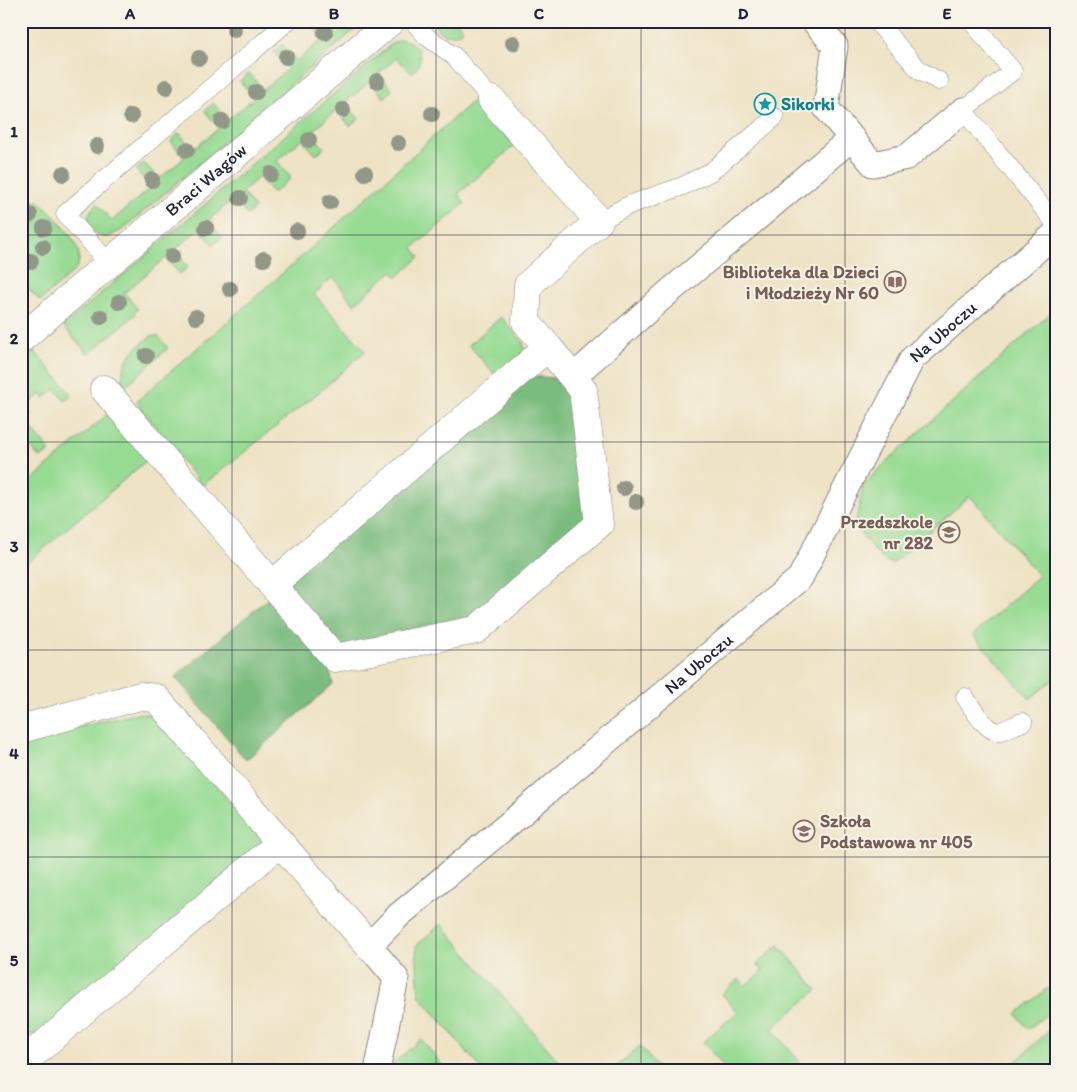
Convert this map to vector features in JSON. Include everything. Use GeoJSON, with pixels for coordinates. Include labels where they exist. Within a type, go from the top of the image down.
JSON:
{"type":"FeatureCollection","features":[{"type":"Feature","properties":{"kind":"street","name":"Braci Wagów"},"geometry":{"type":"LineString","coordinates":[[21,340],[391,21]]}},
{"type":"Feature","properties":{"kind":"street"},"geometry":{"type":"LineString","coordinates":[[814,21],[835,46],[826,108],[873,164],[907,157],[963,110]]}},
{"type":"Feature","properties":{"kind":"street"},"geometry":{"type":"LineString","coordinates":[[104,389],[335,658],[476,630],[599,524],[583,390],[526,322],[528,285],[599,221],[492,100]]}},
{"type":"Feature","properties":{"kind":"street"},"geometry":{"type":"LineString","coordinates":[[572,376],[852,138]]}},
{"type":"Feature","properties":{"kind":"street","name":"Na Uboczu"},"geometry":{"type":"LineString","coordinates":[[369,946],[399,915],[800,578],[912,359],[1056,233]]}},
{"type":"Feature","properties":{"kind":"street"},"geometry":{"type":"LineString","coordinates":[[272,585],[548,348]]}},
{"type":"Feature","properties":{"kind":"street"},"geometry":{"type":"LineString","coordinates":[[21,729],[140,696],[156,698],[396,978],[377,1071]]}},
{"type":"Feature","properties":{"kind":"street"},"geometry":{"type":"LineString","coordinates":[[21,1064],[280,843]]}},
{"type":"Feature","properties":{"kind":"lane"},"geometry":{"type":"LineString","coordinates":[[110,263],[65,214],[288,21]]}},
{"type":"Feature","properties":{"kind":"lane"},"geometry":{"type":"LineString","coordinates":[[413,21],[427,38],[454,56],[492,100]]}},
{"type":"Feature","properties":{"kind":"lane"},"geometry":{"type":"LineString","coordinates":[[876,21],[920,71],[939,81]]}},
{"type":"Feature","properties":{"kind":"lane"},"geometry":{"type":"LineString","coordinates":[[971,21],[1013,70],[963,110],[1056,224]]}},
{"type":"Feature","properties":{"kind":"lane"},"geometry":{"type":"LineString","coordinates":[[599,221],[629,205],[683,186],[712,171],[774,117]]}},
{"type":"Feature","properties":{"kind":"lane"},"geometry":{"type":"LineString","coordinates":[[965,697],[991,730],[999,732],[1023,722]]}},
{"type":"Feature","properties":{"kind":"green space"},"geometry":{"type":"Polygon","coordinates":[[[309,21],[324,21],[332,31],[343,21],[365,21],[122,230],[108,237],[96,234],[92,230],[88,220],[89,214],[97,204],[112,221],[151,187],[136,170],[144,163],[159,179],[184,158],[171,141],[179,133],[193,150],[219,128],[205,111],[213,103],[228,120],[254,98],[240,81],[249,73],[263,90],[288,69],[274,52],[282,44],[297,61],[323,39],[309,21]]]}},
{"type":"Feature","properties":{"kind":"green space"},"geometry":{"type":"Polygon","coordinates":[[[433,21],[456,21],[463,30],[450,35],[445,34],[438,30],[433,21]]]}},
{"type":"Feature","properties":{"kind":"green space"},"geometry":{"type":"Polygon","coordinates":[[[399,40],[412,43],[416,47],[420,57],[416,68],[411,73],[396,58],[379,73],[392,90],[384,98],[370,81],[345,103],[359,119],[350,126],[336,110],[311,133],[324,148],[316,155],[302,139],[277,161],[291,178],[273,193],[259,177],[242,192],[255,208],[247,215],[233,199],[208,221],[222,237],[213,244],[199,229],[175,250],[188,267],[180,274],[165,258],[124,293],[138,309],[134,312],[136,314],[88,354],[63,326],[394,42],[399,40]]]}},
{"type":"Feature","properties":{"kind":"green space"},"geometry":{"type":"Polygon","coordinates":[[[477,97],[514,146],[458,194],[465,203],[413,248],[420,257],[397,277],[392,271],[354,304],[333,277],[314,294],[365,351],[324,388],[202,486],[136,402],[309,250],[477,97]]]}},
{"type":"Feature","properties":{"kind":"green space"},"geometry":{"type":"Polygon","coordinates":[[[37,199],[68,232],[78,251],[79,261],[75,270],[40,301],[21,280],[21,213],[37,199]]]}},
{"type":"Feature","properties":{"kind":"green space"},"geometry":{"type":"Polygon","coordinates":[[[1056,308],[1056,677],[1030,699],[973,635],[1039,576],[970,496],[892,564],[876,552],[855,525],[863,486],[885,463],[1056,308]]]}},
{"type":"Feature","properties":{"kind":"green space"},"geometry":{"type":"Polygon","coordinates":[[[501,317],[523,342],[525,356],[499,379],[469,345],[501,317]]]}},
{"type":"Feature","properties":{"kind":"green space"},"geometry":{"type":"Polygon","coordinates":[[[151,336],[158,336],[168,348],[122,389],[123,371],[128,358],[137,347],[151,336]]]}},
{"type":"Feature","properties":{"kind":"green space"},"geometry":{"type":"Polygon","coordinates":[[[34,351],[72,395],[65,401],[55,389],[44,398],[41,394],[24,407],[31,415],[25,420],[50,451],[40,458],[21,436],[21,362],[34,351]]]}},
{"type":"Feature","properties":{"kind":"green space"},"geometry":{"type":"Polygon","coordinates":[[[526,376],[555,378],[576,404],[590,521],[475,619],[338,648],[285,585],[526,376]]]}},
{"type":"Feature","properties":{"kind":"green space"},"geometry":{"type":"Polygon","coordinates":[[[115,408],[154,454],[21,568],[21,489],[115,408]]]}},
{"type":"Feature","properties":{"kind":"green space"},"geometry":{"type":"Polygon","coordinates":[[[271,596],[326,659],[333,684],[246,760],[175,677],[271,596]]]}},
{"type":"Feature","properties":{"kind":"green space"},"geometry":{"type":"Polygon","coordinates":[[[141,713],[160,718],[265,845],[43,1035],[21,1034],[21,740],[141,713]]]}},
{"type":"Feature","properties":{"kind":"green space"},"geometry":{"type":"Polygon","coordinates":[[[441,924],[567,1071],[483,1071],[419,995],[416,946],[441,924]]]}},
{"type":"Feature","properties":{"kind":"green space"},"geometry":{"type":"Polygon","coordinates":[[[779,945],[817,990],[772,1029],[800,1062],[790,1071],[728,1071],[703,1042],[738,1012],[722,994],[739,979],[745,986],[763,971],[757,964],[779,945]]]}},
{"type":"Feature","properties":{"kind":"green space"},"geometry":{"type":"Polygon","coordinates":[[[1048,988],[1052,993],[1056,990],[1056,1007],[1028,1029],[1016,1014],[1048,988]]]}},
{"type":"Feature","properties":{"kind":"green space"},"geometry":{"type":"Polygon","coordinates":[[[1056,1024],[1056,1064],[1049,1071],[1006,1071],[1056,1024]]]}},
{"type":"Feature","properties":{"kind":"green space"},"geometry":{"type":"Polygon","coordinates":[[[421,1039],[447,1071],[392,1071],[394,1063],[421,1039]]]}},
{"type":"Feature","properties":{"kind":"green space"},"geometry":{"type":"Polygon","coordinates":[[[640,1046],[660,1071],[611,1071],[640,1046]]]}},
{"type":"Feature","properties":{"kind":"place","name":"Sikorki"},"geometry":{"type":"Point","coordinates":[765,104]}},
{"type":"Feature","properties":{"kind":"place","name":"Biblioteka dla Dzieci i Młodzieży Nr 60"},"geometry":{"type":"Point","coordinates":[895,282]}},
{"type":"Feature","properties":{"kind":"place","name":"Przedszkole nr 282"},"geometry":{"type":"Point","coordinates":[949,532]}},
{"type":"Feature","properties":{"kind":"place","name":"Szkoła Podstawowa nr 405"},"geometry":{"type":"Point","coordinates":[804,831]}}]}
